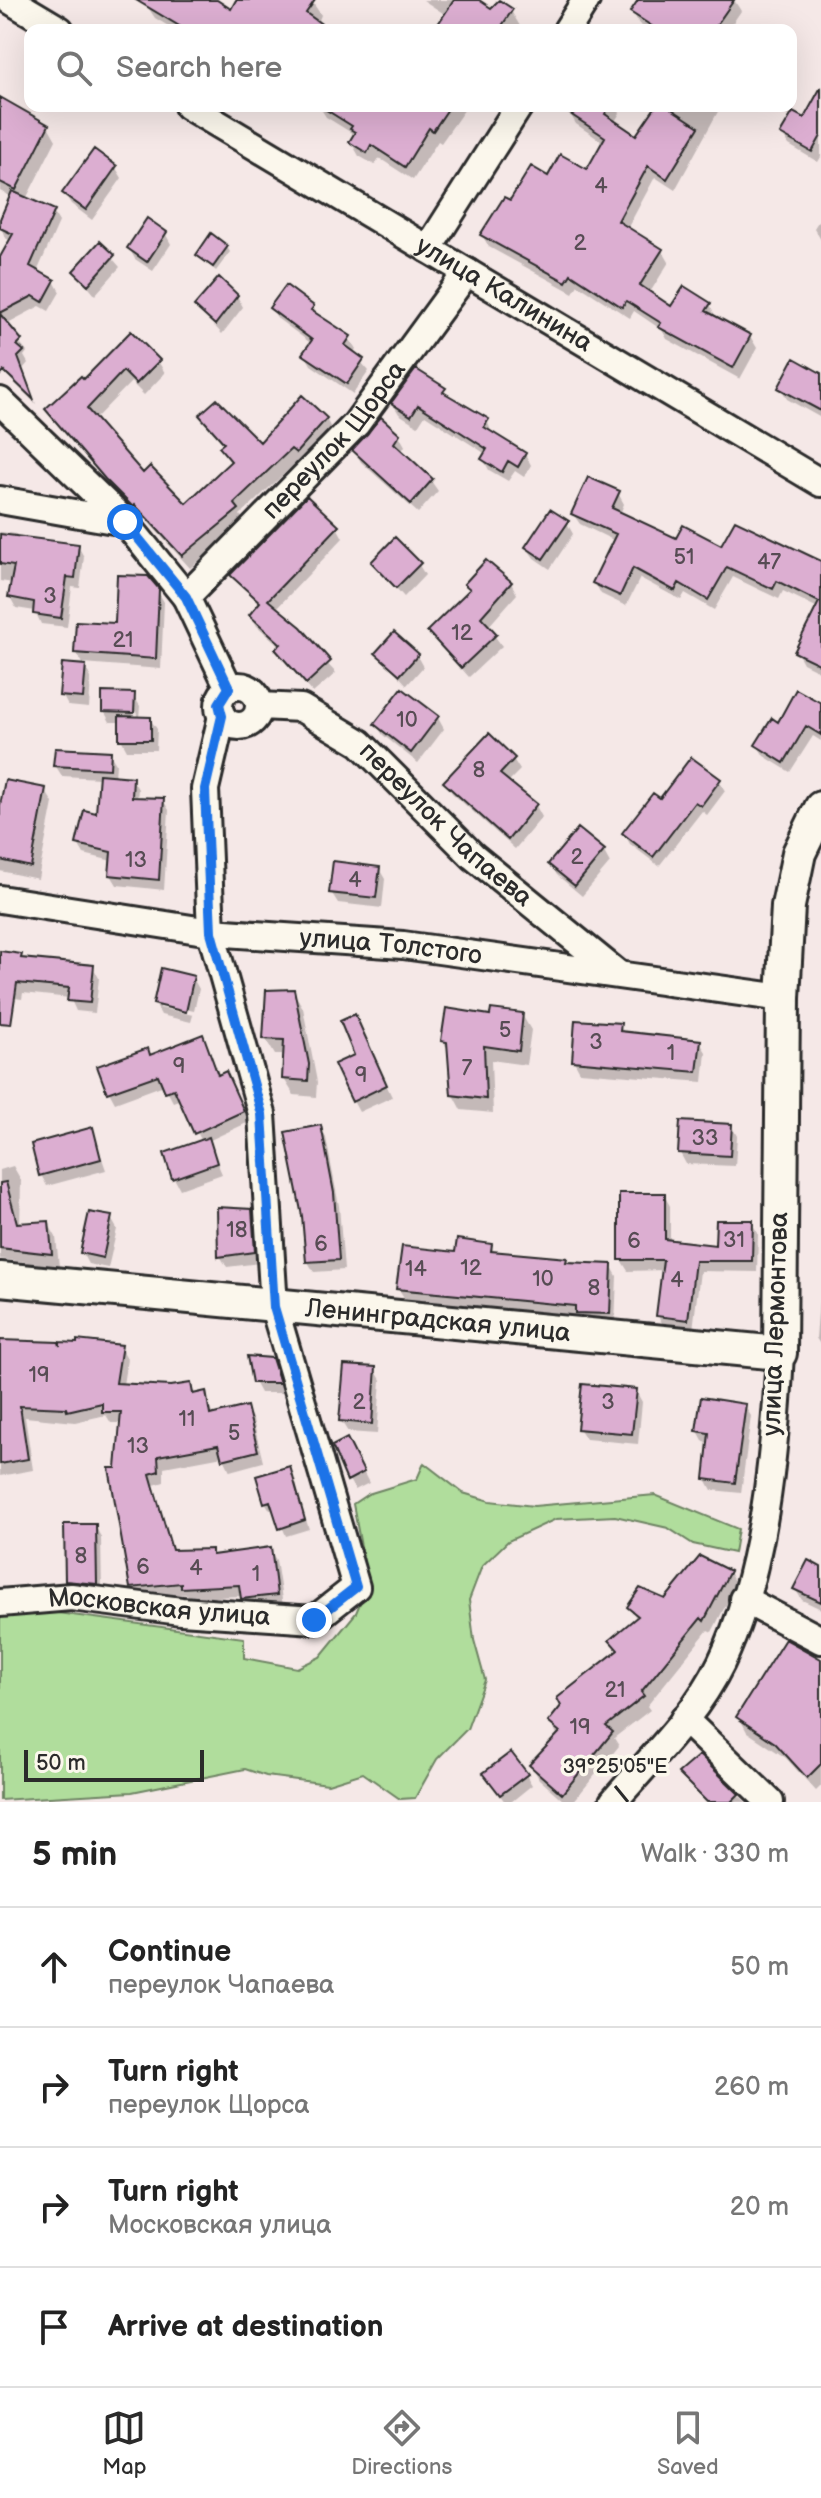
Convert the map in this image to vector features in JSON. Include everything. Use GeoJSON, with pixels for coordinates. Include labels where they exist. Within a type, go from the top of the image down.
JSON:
{"type":"FeatureCollection","features":[{"type":"Feature","properties":{"kind":"street"},"geometry":{"type":"LineString","coordinates":[[571,24],[586,0]]}},
{"type":"Feature","properties":{"kind":"street"},"geometry":{"type":"LineString","coordinates":[[15,1],[51,24]]}},
{"type":"Feature","properties":{"kind":"street","name":"улица Калинина"},"geometry":{"type":"LineString","coordinates":[[198,112],[821,483]]}},
{"type":"Feature","properties":{"kind":"street"},"geometry":{"type":"LineString","coordinates":[[428,249],[515,112]]}},
{"type":"Feature","properties":{"kind":"street","name":"переулок Щорса"},"geometry":{"type":"LineString","coordinates":[[186,597],[356,424],[467,272]]}},
{"type":"Feature","properties":{"kind":"street"},"geometry":{"type":"LineString","coordinates":[[0,401],[125,522],[186,597],[229,688]]}},
{"type":"Feature","properties":{"kind":"street"},"geometry":{"type":"LineString","coordinates":[[0,500],[125,522]]}},
{"type":"Feature","properties":{"kind":"street"},"geometry":{"type":"LineString","coordinates":[[222,716],[231,725],[244,726],[255,718],[260,706],[250,688],[229,688],[221,697],[222,716],[205,789],[211,932],[262,1114],[274,1307]]}},
{"type":"Feature","properties":{"kind":"street","name":"переулок Чапаева"},"geometry":{"type":"LineString","coordinates":[[260,706],[301,708],[360,743],[473,856],[618,974]]}},
{"type":"Feature","properties":{"kind":"street","name":"улица Лермонтова"},"geometry":{"type":"LineString","coordinates":[[613,1802],[684,1719],[721,1663],[759,1547],[780,1353],[783,998],[788,906],[799,853],[821,808]]}},
{"type":"Feature","properties":{"kind":"street","name":"улица Толстого"},"geometry":{"type":"LineString","coordinates":[[0,899],[211,932],[403,945],[783,998]]}},
{"type":"Feature","properties":{"kind":"street","name":"Ленинградская улица"},"geometry":{"type":"LineString","coordinates":[[0,1279],[780,1353]]}},
{"type":"Feature","properties":{"kind":"street","name":"Московская улица"},"geometry":{"type":"LineString","coordinates":[[0,1603],[71,1597],[181,1611],[314,1620],[356,1587],[274,1307]]}},
{"type":"Feature","properties":{"kind":"street"},"geometry":{"type":"LineString","coordinates":[[743,1599],[821,1640]]}},
{"type":"Feature","properties":{"kind":"street"},"geometry":{"type":"LineString","coordinates":[[684,1719],[770,1802]]}},
{"type":"Feature","properties":{"kind":"green space"},"geometry":{"type":"Polygon","coordinates":[[[424,1463],[463,1493],[490,1501],[534,1506],[655,1495],[738,1529],[734,1553],[693,1544],[668,1528],[615,1516],[556,1519],[508,1541],[482,1566],[469,1600],[474,1640],[485,1680],[467,1729],[437,1759],[415,1798],[400,1799],[363,1773],[328,1784],[266,1776],[245,1769],[132,1792],[0,1800],[0,1616],[50,1612],[244,1638],[244,1658],[297,1668],[320,1657],[356,1613],[368,1584],[353,1504],[368,1494],[417,1479],[424,1463]]]}},
{"type":"Feature","properties":{"kind":"building"},"geometry":{"type":"Polygon","coordinates":[[[136,0],[217,0],[231,9],[236,0],[315,0],[306,13],[322,24],[176,24],[136,0]]]}},
{"type":"Feature","properties":{"kind":"building"},"geometry":{"type":"Polygon","coordinates":[[[454,0],[479,0],[491,8],[499,0],[513,9],[503,24],[438,24],[454,0]]]}},
{"type":"Feature","properties":{"kind":"building"},"geometry":{"type":"Polygon","coordinates":[[[638,0],[734,0],[717,24],[649,24],[630,12],[638,0]]]}},
{"type":"Feature","properties":{"kind":"building"},"geometry":{"type":"Polygon","coordinates":[[[821,87],[821,136],[812,152],[780,134],[793,112],[804,118],[821,87]]]}},
{"type":"Feature","properties":{"kind":"building"},"geometry":{"type":"Polygon","coordinates":[[[0,97],[49,125],[16,190],[0,182],[0,97]]]}},
{"type":"Feature","properties":{"kind":"building"},"geometry":{"type":"Polygon","coordinates":[[[330,112],[446,112],[433,131],[429,128],[405,167],[371,145],[367,153],[349,142],[355,132],[350,129],[352,126],[330,112]]]}},
{"type":"Feature","properties":{"kind":"building"},"geometry":{"type":"Polygon","coordinates":[[[567,112],[606,112],[636,135],[652,112],[676,112],[699,127],[667,179],[648,166],[618,221],[663,249],[640,285],[671,306],[684,286],[711,303],[706,311],[751,335],[733,368],[658,327],[661,323],[626,301],[622,307],[571,274],[566,282],[480,235],[504,197],[510,200],[531,166],[548,176],[560,154],[587,169],[605,137],[567,112]]]}},
{"type":"Feature","properties":{"kind":"building"},"geometry":{"type":"Polygon","coordinates":[[[94,149],[117,166],[86,210],[62,193],[94,149]]]}},
{"type":"Feature","properties":{"kind":"building"},"geometry":{"type":"Polygon","coordinates":[[[12,191],[55,210],[30,266],[55,280],[43,302],[33,296],[0,313],[0,257],[13,234],[0,228],[0,219],[12,191]]]}},
{"type":"Feature","properties":{"kind":"building"},"geometry":{"type":"Polygon","coordinates":[[[147,218],[167,232],[147,262],[127,248],[147,218]]]}},
{"type":"Feature","properties":{"kind":"building"},"geometry":{"type":"Polygon","coordinates":[[[211,233],[228,246],[213,267],[196,255],[211,233]]]}},
{"type":"Feature","properties":{"kind":"building"},"geometry":{"type":"Polygon","coordinates":[[[100,241],[115,255],[88,285],[73,271],[100,241]]]}},
{"type":"Feature","properties":{"kind":"building"},"geometry":{"type":"Polygon","coordinates":[[[219,277],[238,295],[215,325],[194,306],[219,277]]]}},
{"type":"Feature","properties":{"kind":"building"},"geometry":{"type":"Polygon","coordinates":[[[286,285],[314,306],[311,310],[351,336],[345,345],[364,359],[347,384],[302,354],[312,340],[269,308],[286,285]]]}},
{"type":"Feature","properties":{"kind":"building"},"geometry":{"type":"Polygon","coordinates":[[[0,314],[22,340],[17,345],[24,351],[18,357],[34,400],[4,371],[0,375],[0,314]]]}},
{"type":"Feature","properties":{"kind":"building"},"geometry":{"type":"Polygon","coordinates":[[[131,331],[160,360],[136,384],[123,371],[87,409],[143,473],[150,466],[186,503],[231,461],[219,447],[224,443],[199,415],[217,399],[260,442],[302,395],[327,418],[296,453],[291,449],[234,503],[239,509],[182,556],[135,505],[133,507],[105,479],[45,409],[81,376],[84,379],[131,331]]]}},
{"type":"Feature","properties":{"kind":"building"},"geometry":{"type":"Polygon","coordinates":[[[794,358],[821,373],[821,411],[778,388],[794,358]]]}},
{"type":"Feature","properties":{"kind":"building"},"geometry":{"type":"Polygon","coordinates":[[[416,369],[446,388],[443,392],[489,419],[484,427],[526,453],[518,467],[508,461],[502,472],[481,459],[487,449],[418,405],[411,416],[391,403],[416,369]]]}},
{"type":"Feature","properties":{"kind":"building"},"geometry":{"type":"Polygon","coordinates":[[[381,417],[400,434],[394,443],[433,479],[411,504],[352,450],[381,417]]]}},
{"type":"Feature","properties":{"kind":"building"},"geometry":{"type":"Polygon","coordinates":[[[588,477],[620,491],[612,508],[676,538],[683,525],[721,545],[735,520],[821,561],[821,665],[794,652],[819,602],[777,581],[773,589],[727,567],[708,600],[679,583],[675,591],[633,568],[620,596],[592,583],[616,534],[571,514],[588,477]]]}},
{"type":"Feature","properties":{"kind":"building"},"geometry":{"type":"Polygon","coordinates":[[[307,496],[339,526],[268,600],[301,627],[331,661],[306,684],[275,649],[281,644],[249,615],[260,602],[230,575],[307,496]]]}},
{"type":"Feature","properties":{"kind":"building"},"geometry":{"type":"Polygon","coordinates":[[[550,509],[569,521],[543,559],[525,547],[550,509]]]}},
{"type":"Feature","properties":{"kind":"building"},"geometry":{"type":"Polygon","coordinates":[[[0,534],[79,544],[75,578],[67,577],[61,618],[33,614],[34,602],[8,597],[14,566],[0,564],[0,534]]]}},
{"type":"Feature","properties":{"kind":"building"},"geometry":{"type":"Polygon","coordinates":[[[395,537],[421,563],[396,588],[371,562],[395,537]]]}},
{"type":"Feature","properties":{"kind":"building"},"geometry":{"type":"Polygon","coordinates":[[[486,560],[512,582],[481,617],[497,634],[461,668],[427,631],[470,589],[464,584],[486,560]]]}},
{"type":"Feature","properties":{"kind":"building"},"geometry":{"type":"Polygon","coordinates":[[[117,575],[148,576],[159,589],[156,659],[74,653],[76,621],[115,623],[117,575]]]}},
{"type":"Feature","properties":{"kind":"building"},"geometry":{"type":"Polygon","coordinates":[[[394,632],[419,654],[400,675],[375,653],[394,632]]]}},
{"type":"Feature","properties":{"kind":"building"},"geometry":{"type":"Polygon","coordinates":[[[62,663],[86,665],[83,698],[59,696],[62,663]]]}},
{"type":"Feature","properties":{"kind":"building"},"geometry":{"type":"Polygon","coordinates":[[[402,688],[439,716],[411,753],[374,724],[402,688]]]}},
{"type":"Feature","properties":{"kind":"building"},"geometry":{"type":"Polygon","coordinates":[[[796,689],[821,703],[821,735],[806,726],[784,763],[755,745],[772,718],[778,722],[796,689]]]}},
{"type":"Feature","properties":{"kind":"building"},"geometry":{"type":"Polygon","coordinates":[[[102,692],[135,693],[134,713],[102,712],[102,692]]]}},
{"type":"Feature","properties":{"kind":"building"},"geometry":{"type":"Polygon","coordinates":[[[119,716],[151,717],[151,740],[119,740],[119,716]]]}},
{"type":"Feature","properties":{"kind":"building"},"geometry":{"type":"Polygon","coordinates":[[[489,733],[515,758],[500,774],[537,804],[508,840],[443,782],[489,733]]]}},
{"type":"Feature","properties":{"kind":"building"},"geometry":{"type":"Polygon","coordinates":[[[55,748],[111,751],[110,769],[53,766],[55,748]]]}},
{"type":"Feature","properties":{"kind":"building"},"geometry":{"type":"Polygon","coordinates":[[[691,757],[721,779],[701,806],[695,802],[653,857],[622,833],[653,793],[660,798],[691,757]]]}},
{"type":"Feature","properties":{"kind":"building"},"geometry":{"type":"Polygon","coordinates":[[[99,774],[133,777],[132,797],[164,798],[159,880],[109,875],[111,852],[76,844],[84,810],[96,813],[99,774]]]}},
{"type":"Feature","properties":{"kind":"building"},"geometry":{"type":"Polygon","coordinates":[[[5,780],[46,788],[31,867],[0,860],[0,805],[5,780]]]}},
{"type":"Feature","properties":{"kind":"building"},"geometry":{"type":"Polygon","coordinates":[[[578,828],[605,850],[575,886],[548,864],[578,828]]]}},
{"type":"Feature","properties":{"kind":"building"},"geometry":{"type":"Polygon","coordinates":[[[333,861],[380,867],[376,898],[329,893],[333,861]]]}},
{"type":"Feature","properties":{"kind":"building"},"geometry":{"type":"Polygon","coordinates":[[[0,951],[22,954],[21,958],[94,965],[90,1003],[67,1001],[69,988],[17,983],[11,1024],[0,1023],[0,951]]]}},
{"type":"Feature","properties":{"kind":"building"},"geometry":{"type":"Polygon","coordinates":[[[161,968],[194,976],[186,1012],[153,1004],[161,968]]]}},
{"type":"Feature","properties":{"kind":"building"},"geometry":{"type":"Polygon","coordinates":[[[294,989],[309,1064],[308,1081],[282,1079],[284,1040],[263,1039],[266,990],[294,989]]]}},
{"type":"Feature","properties":{"kind":"building"},"geometry":{"type":"Polygon","coordinates":[[[446,1008],[490,1015],[491,1009],[523,1013],[519,1051],[484,1046],[486,1099],[451,1095],[447,1042],[441,1041],[446,1008]]]}},
{"type":"Feature","properties":{"kind":"building"},"geometry":{"type":"Polygon","coordinates":[[[355,1014],[387,1085],[352,1102],[334,1064],[354,1055],[340,1021],[355,1014]]]}},
{"type":"Feature","properties":{"kind":"building"},"geometry":{"type":"Polygon","coordinates":[[[575,1020],[621,1023],[620,1031],[701,1040],[697,1072],[572,1061],[575,1020]]]}},
{"type":"Feature","properties":{"kind":"building"},"geometry":{"type":"Polygon","coordinates":[[[203,1034],[218,1075],[226,1071],[244,1111],[194,1134],[174,1089],[165,1092],[158,1075],[107,1093],[97,1066],[148,1048],[150,1055],[203,1034]]]}},
{"type":"Feature","properties":{"kind":"building"},"geometry":{"type":"Polygon","coordinates":[[[680,1121],[732,1124],[730,1156],[678,1153],[680,1121]]]}},
{"type":"Feature","properties":{"kind":"building"},"geometry":{"type":"Polygon","coordinates":[[[321,1125],[334,1193],[339,1260],[306,1262],[302,1216],[285,1132],[321,1125]]]}},
{"type":"Feature","properties":{"kind":"building"},"geometry":{"type":"Polygon","coordinates":[[[93,1127],[101,1159],[39,1176],[31,1144],[93,1127]]]}},
{"type":"Feature","properties":{"kind":"building"},"geometry":{"type":"Polygon","coordinates":[[[209,1137],[217,1163],[172,1179],[164,1153],[209,1137]]]}},
{"type":"Feature","properties":{"kind":"building"},"geometry":{"type":"Polygon","coordinates":[[[6,1182],[17,1223],[49,1221],[52,1254],[0,1248],[0,1183],[6,1182]]]}},
{"type":"Feature","properties":{"kind":"building"},"geometry":{"type":"Polygon","coordinates":[[[619,1193],[665,1193],[665,1239],[715,1245],[716,1220],[753,1220],[752,1261],[695,1261],[688,1320],[656,1316],[663,1260],[619,1260],[619,1193]]]}},
{"type":"Feature","properties":{"kind":"building"},"geometry":{"type":"Polygon","coordinates":[[[217,1207],[252,1209],[255,1252],[218,1257],[217,1207]]]}},
{"type":"Feature","properties":{"kind":"building"},"geometry":{"type":"Polygon","coordinates":[[[89,1212],[112,1216],[103,1258],[80,1253],[89,1212]]]}},
{"type":"Feature","properties":{"kind":"building"},"geometry":{"type":"Polygon","coordinates":[[[457,1239],[492,1244],[491,1251],[567,1258],[566,1262],[612,1264],[610,1314],[575,1313],[575,1306],[396,1289],[402,1246],[455,1252],[457,1239]]]}},
{"type":"Feature","properties":{"kind":"building"},"geometry":{"type":"Polygon","coordinates":[[[0,1340],[59,1342],[60,1346],[60,1342],[77,1343],[77,1340],[122,1345],[116,1383],[171,1386],[191,1383],[193,1394],[206,1391],[210,1415],[247,1406],[258,1451],[222,1460],[218,1445],[158,1456],[159,1471],[150,1474],[172,1550],[212,1549],[212,1555],[271,1547],[277,1595],[241,1599],[239,1585],[181,1588],[181,1583],[130,1588],[109,1468],[116,1468],[121,1412],[102,1412],[102,1403],[67,1411],[66,1408],[20,1406],[28,1459],[0,1464],[0,1340]]]}},
{"type":"Feature","properties":{"kind":"building"},"geometry":{"type":"Polygon","coordinates":[[[247,1356],[272,1358],[280,1383],[252,1383],[247,1356]]]}},
{"type":"Feature","properties":{"kind":"building"},"geometry":{"type":"Polygon","coordinates":[[[344,1365],[376,1367],[372,1424],[339,1421],[344,1365]]]}},
{"type":"Feature","properties":{"kind":"building"},"geometry":{"type":"Polygon","coordinates":[[[582,1384],[637,1389],[632,1434],[577,1429],[582,1384]]]}},
{"type":"Feature","properties":{"kind":"building"},"geometry":{"type":"Polygon","coordinates":[[[701,1397],[746,1404],[735,1483],[704,1479],[709,1433],[696,1431],[701,1397]]]}},
{"type":"Feature","properties":{"kind":"building"},"geometry":{"type":"Polygon","coordinates":[[[347,1438],[364,1472],[347,1481],[332,1446],[347,1438]]]}},
{"type":"Feature","properties":{"kind":"building"},"geometry":{"type":"Polygon","coordinates":[[[290,1466],[305,1520],[279,1529],[270,1501],[264,1503],[256,1476],[290,1466]]]}},
{"type":"Feature","properties":{"kind":"building"},"geometry":{"type":"Polygon","coordinates":[[[64,1524],[96,1524],[97,1584],[65,1581],[64,1524]]]}},
{"type":"Feature","properties":{"kind":"building"},"geometry":{"type":"Polygon","coordinates":[[[700,1556],[730,1571],[704,1621],[701,1618],[641,1692],[644,1696],[606,1726],[613,1732],[562,1794],[529,1765],[560,1732],[548,1722],[561,1706],[557,1698],[618,1650],[609,1640],[638,1616],[627,1607],[640,1588],[665,1599],[700,1556]]]}},
{"type":"Feature","properties":{"kind":"building"},"geometry":{"type":"Polygon","coordinates":[[[808,1560],[821,1567],[821,1602],[793,1589],[808,1560]]]}},
{"type":"Feature","properties":{"kind":"building"},"geometry":{"type":"Polygon","coordinates":[[[785,1639],[821,1659],[821,1764],[807,1778],[775,1743],[736,1717],[785,1639]]]}},
{"type":"Feature","properties":{"kind":"building"},"geometry":{"type":"Polygon","coordinates":[[[511,1752],[528,1774],[500,1795],[483,1773],[511,1752]]]}},
{"type":"Feature","properties":{"kind":"building"},"geometry":{"type":"Polygon","coordinates":[[[699,1755],[739,1794],[731,1802],[707,1802],[678,1773],[699,1755]]]}},
{"type":"Feature","properties":{"kind":"route"},"geometry":{"type":"LineString","coordinates":[[125,522],[186,597],[229,688],[219,704],[222,716],[205,789],[211,932],[262,1114],[274,1307],[356,1587],[314,1620]]}}]}
